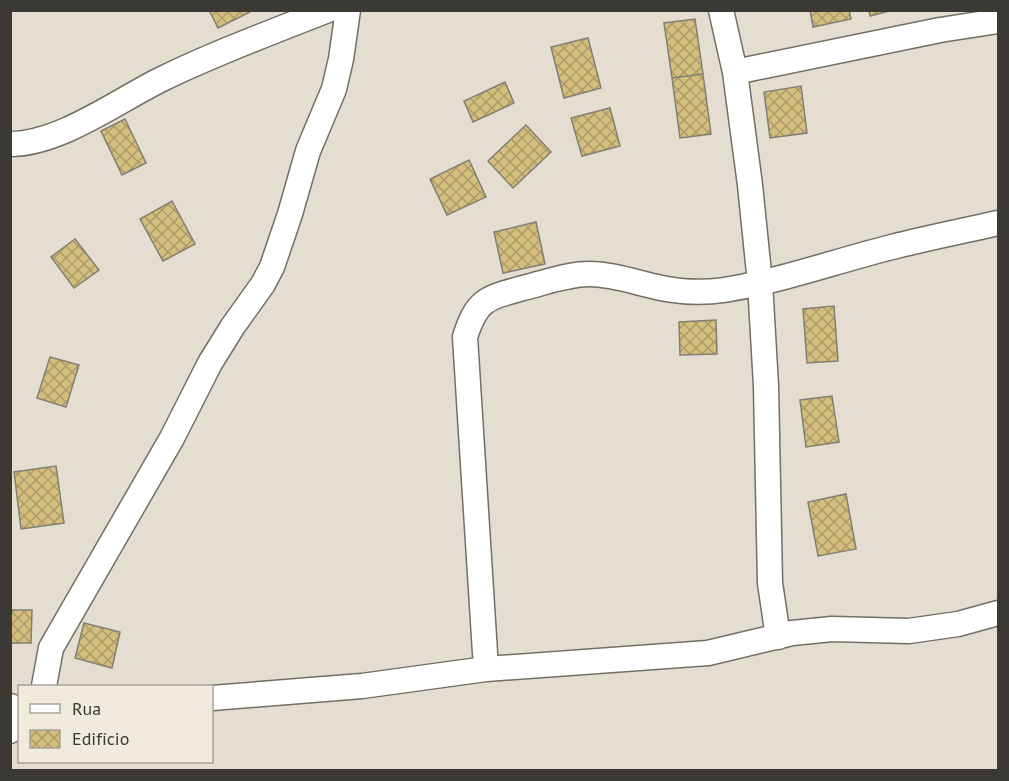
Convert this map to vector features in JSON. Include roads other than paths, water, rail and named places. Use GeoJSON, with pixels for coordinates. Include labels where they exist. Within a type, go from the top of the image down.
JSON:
{"type":"FeatureCollection","features":[{"type":"Feature","properties":{"kind":"street"},"geometry":{"type":"LineString","coordinates":[[10,144],[22,144],[59,134],[162,79],[328,10]]}},
{"type":"Feature","properties":{"kind":"street"},"geometry":{"type":"LineString","coordinates":[[44,685],[51,648],[171,438],[210,363],[272,267],[308,151],[334,88],[348,10]]}},
{"type":"Feature","properties":{"kind":"street"},"geometry":{"type":"LineString","coordinates":[[721,10],[735,72],[760,283],[766,386],[770,583],[778,637]]}},
{"type":"Feature","properties":{"kind":"street"},"geometry":{"type":"LineString","coordinates":[[735,72],[940,30],[999,21]]}},
{"type":"Feature","properties":{"kind":"street"},"geometry":{"type":"LineString","coordinates":[[486,669],[465,337],[471,317],[480,304],[496,296],[561,278],[589,274],[616,277],[664,289],[695,292],[721,290],[760,283],[891,247],[999,223]]}},
{"type":"Feature","properties":{"kind":"street"},"geometry":{"type":"LineString","coordinates":[[213,698],[362,686],[486,669],[708,653],[802,632],[909,631],[958,624],[999,613]]}}]}
